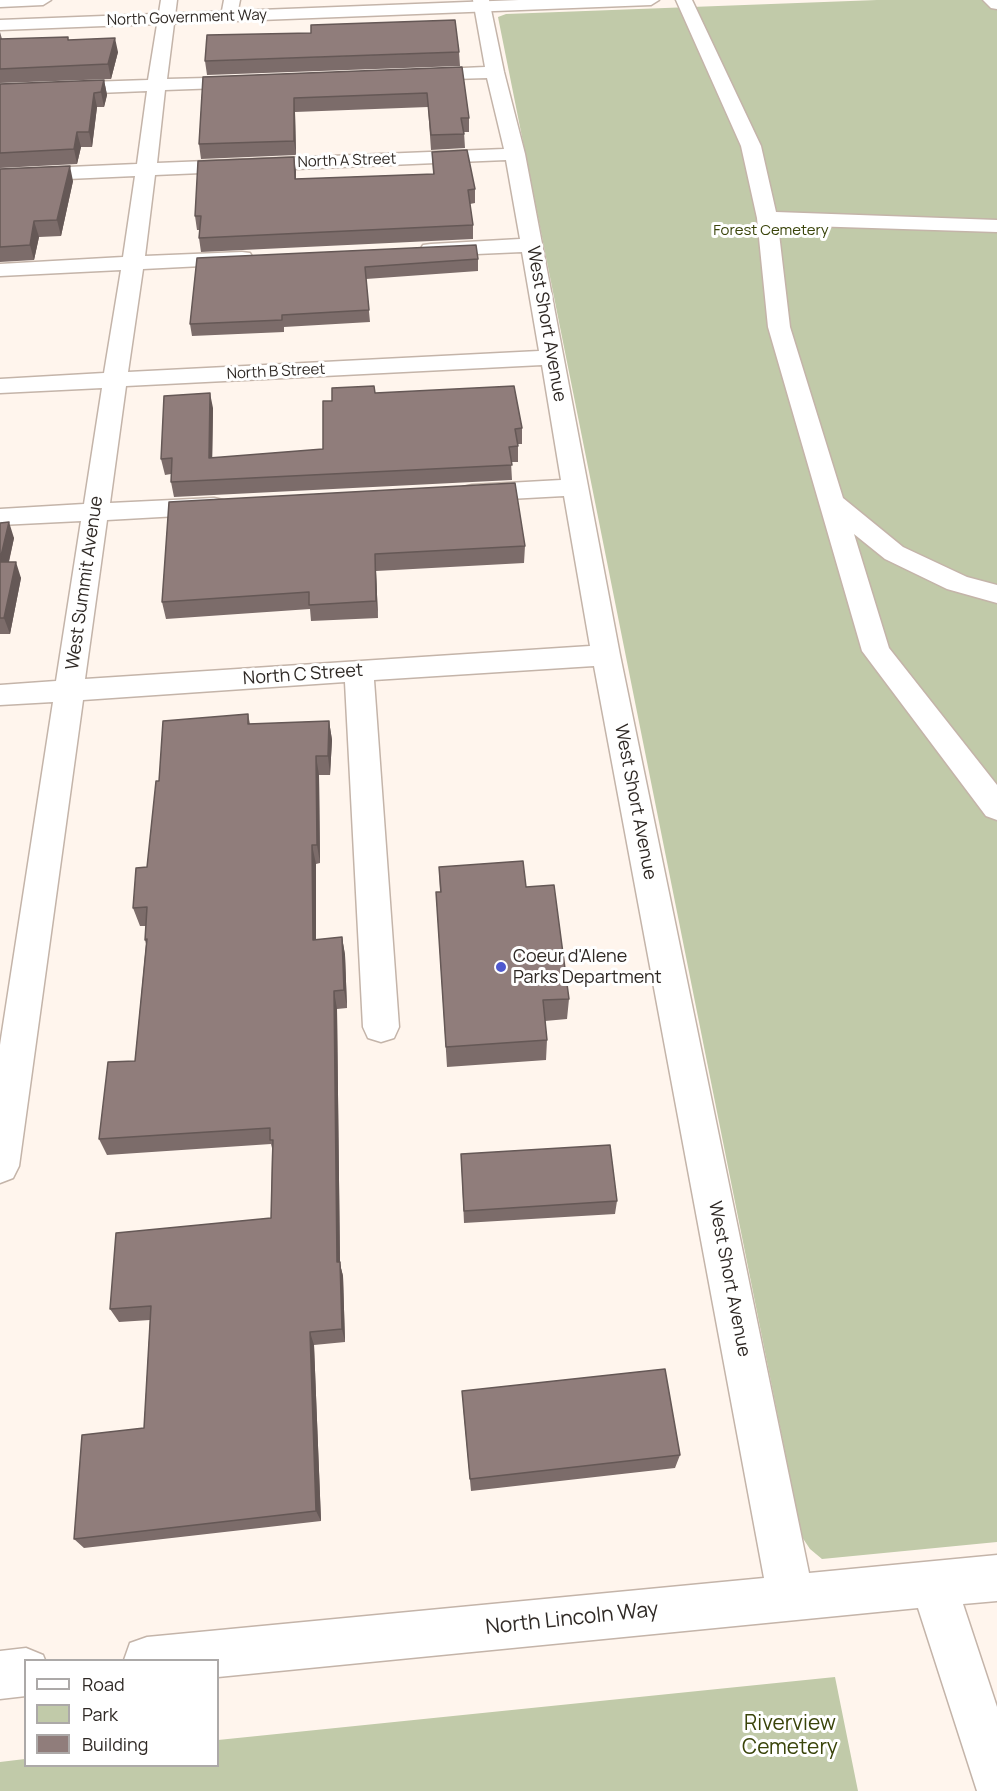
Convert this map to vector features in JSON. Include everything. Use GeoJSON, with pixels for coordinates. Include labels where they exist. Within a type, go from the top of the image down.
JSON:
{"type":"FeatureCollection","features":[{"type":"Feature","properties":{"kind":"street"},"geometry":{"type":"LineString","coordinates":[[0,2],[43,0]]}},
{"type":"Feature","properties":{"kind":"street","name":"North Government Way"},"geometry":{"type":"LineString","coordinates":[[0,25],[167,9],[651,0]]}},
{"type":"Feature","properties":{"kind":"street"},"geometry":{"type":"LineString","coordinates":[[684,0],[751,146],[766,218],[779,327],[876,651],[997,808]]}},
{"type":"Feature","properties":{"kind":"street"},"geometry":{"type":"LineString","coordinates":[[991,0],[997,4]]}},
{"type":"Feature","properties":{"kind":"street","name":"West Short Avenue"},"geometry":{"type":"LineString","coordinates":[[481,3],[515,154],[606,655],[791,1597]]}},
{"type":"Feature","properties":{"kind":"street","name":"West Summit Avenue"},"geometry":{"type":"LineString","coordinates":[[0,1166],[71,690],[94,513],[133,263],[167,9]]}},
{"type":"Feature","properties":{"kind":"street"},"geometry":{"type":"LineString","coordinates":[[400,76],[495,72]]}},
{"type":"Feature","properties":{"kind":"street"},"geometry":{"type":"LineString","coordinates":[[0,91],[269,81]]}},
{"type":"Feature","properties":{"kind":"street","name":"North A Street"},"geometry":{"type":"LineString","coordinates":[[0,176],[515,154]]}},
{"type":"Feature","properties":{"kind":"street"},"geometry":{"type":"LineString","coordinates":[[766,218],[997,226]]}},
{"type":"Feature","properties":{"kind":"street"},"geometry":{"type":"LineString","coordinates":[[413,250],[531,245]]}},
{"type":"Feature","properties":{"kind":"street"},"geometry":{"type":"LineString","coordinates":[[0,270],[258,257]]}},
{"type":"Feature","properties":{"kind":"street","name":"North B Street"},"geometry":{"type":"LineString","coordinates":[[0,386],[553,357]]}},
{"type":"Feature","properties":{"kind":"street"},"geometry":{"type":"LineString","coordinates":[[444,494],[575,487]]}},
{"type":"Feature","properties":{"kind":"street"},"geometry":{"type":"LineString","coordinates":[[832,502],[894,553],[957,583],[997,594]]}},
{"type":"Feature","properties":{"kind":"street"},"geometry":{"type":"LineString","coordinates":[[0,517],[240,505]]}},
{"type":"Feature","properties":{"kind":"street","name":"North C Street"},"geometry":{"type":"LineString","coordinates":[[0,695],[606,655]]}},
{"type":"Feature","properties":{"kind":"street"},"geometry":{"type":"LineString","coordinates":[[359,671],[381,1027]]}},
{"type":"Feature","properties":{"kind":"street","name":"North Lincoln Way"},"geometry":{"type":"LineString","coordinates":[[157,1659],[997,1578]]}},
{"type":"Feature","properties":{"kind":"street"},"geometry":{"type":"LineString","coordinates":[[933,1583],[997,1781]]}},
{"type":"Feature","properties":{"kind":"street"},"geometry":{"type":"LineString","coordinates":[[0,1675],[24,1672]]}},
{"type":"Feature","properties":{"kind":"green space","name":"Forest Cemetery"},"geometry":{"type":"Polygon","coordinates":[[[877,0],[997,0],[997,1542],[822,1559],[810,1549],[802,1537],[498,17],[506,14],[877,0]]]}},
{"type":"Feature","properties":{"kind":"green space","name":"Riverview Cemetery"},"geometry":{"type":"Polygon","coordinates":[[[835,1677],[858,1791],[0,1791],[0,1762],[24,1759],[24,1767],[219,1767],[219,1740],[835,1677]]]}},
{"type":"Feature","properties":{"kind":"building"},"geometry":{"type":"Polygon","coordinates":[[[455,20],[459,52],[205,61],[207,35],[311,33],[311,25],[455,20]]]}},
{"type":"Feature","properties":{"kind":"building"},"geometry":{"type":"Polygon","coordinates":[[[68,37],[68,40],[115,38],[108,64],[0,69],[0,39],[68,37]]]}},
{"type":"Feature","properties":{"kind":"building"},"geometry":{"type":"Polygon","coordinates":[[[462,67],[469,118],[461,118],[464,134],[431,135],[427,93],[294,98],[294,141],[199,144],[203,77],[462,67]]]}},
{"type":"Feature","properties":{"kind":"building"},"geometry":{"type":"Polygon","coordinates":[[[104,80],[101,92],[94,93],[89,132],[77,132],[74,149],[0,153],[0,84],[104,80]]]}},
{"type":"Feature","properties":{"kind":"building"},"geometry":{"type":"Polygon","coordinates":[[[467,150],[475,189],[468,190],[473,225],[199,238],[201,216],[195,216],[198,161],[294,157],[295,179],[434,174],[432,152],[467,150]]]}},
{"type":"Feature","properties":{"kind":"building"},"geometry":{"type":"Polygon","coordinates":[[[70,166],[57,220],[34,221],[30,245],[0,247],[0,169],[70,166]]]}},
{"type":"Feature","properties":{"kind":"building"},"geometry":{"type":"Polygon","coordinates":[[[476,245],[478,259],[365,267],[369,310],[282,315],[282,320],[190,324],[197,258],[476,245]]]}},
{"type":"Feature","properties":{"kind":"building"},"geometry":{"type":"Polygon","coordinates":[[[374,386],[375,393],[514,386],[522,428],[515,429],[518,446],[509,447],[512,465],[171,482],[172,458],[161,459],[164,396],[210,393],[209,458],[323,449],[323,401],[332,401],[332,388],[374,386]]]}},
{"type":"Feature","properties":{"kind":"building"},"geometry":{"type":"Polygon","coordinates":[[[515,483],[525,546],[375,554],[376,601],[309,605],[309,592],[162,602],[169,502],[515,483]]]}},
{"type":"Feature","properties":{"kind":"building"},"geometry":{"type":"Polygon","coordinates":[[[9,522],[0,560],[0,523],[9,522]]]}},
{"type":"Feature","properties":{"kind":"building"},"geometry":{"type":"Polygon","coordinates":[[[0,562],[16,562],[4,618],[0,618],[0,562]]]}},
{"type":"Feature","properties":{"kind":"building"},"geometry":{"type":"Polygon","coordinates":[[[248,714],[248,724],[329,721],[328,756],[316,756],[317,845],[312,845],[313,940],[342,937],[344,990],[334,991],[337,1262],[340,1262],[342,1329],[310,1332],[316,1511],[74,1539],[82,1435],[144,1428],[151,1306],[110,1309],[116,1233],[271,1218],[273,1140],[270,1140],[270,1128],[99,1139],[108,1062],[135,1061],[147,939],[145,940],[147,907],[133,908],[136,868],[147,867],[156,781],[159,781],[163,721],[248,714]]]}},
{"type":"Feature","properties":{"kind":"building","name":"Coeur d'Alene Parks Department"},"geometry":{"type":"Polygon","coordinates":[[[523,861],[526,887],[554,885],[569,999],[543,1000],[547,1040],[446,1047],[436,892],[441,892],[439,867],[523,861]]]}},
{"type":"Feature","properties":{"kind":"building"},"geometry":{"type":"Polygon","coordinates":[[[610,1145],[617,1201],[464,1211],[461,1154],[610,1145]]]}},
{"type":"Feature","properties":{"kind":"building"},"geometry":{"type":"Polygon","coordinates":[[[665,1369],[680,1455],[470,1479],[462,1391],[665,1369]]]}},
{"type":"Feature","properties":{"kind":"place","name":"Coeur d'Alene Parks Department"},"geometry":{"type":"Point","coordinates":[501,967]}}]}
